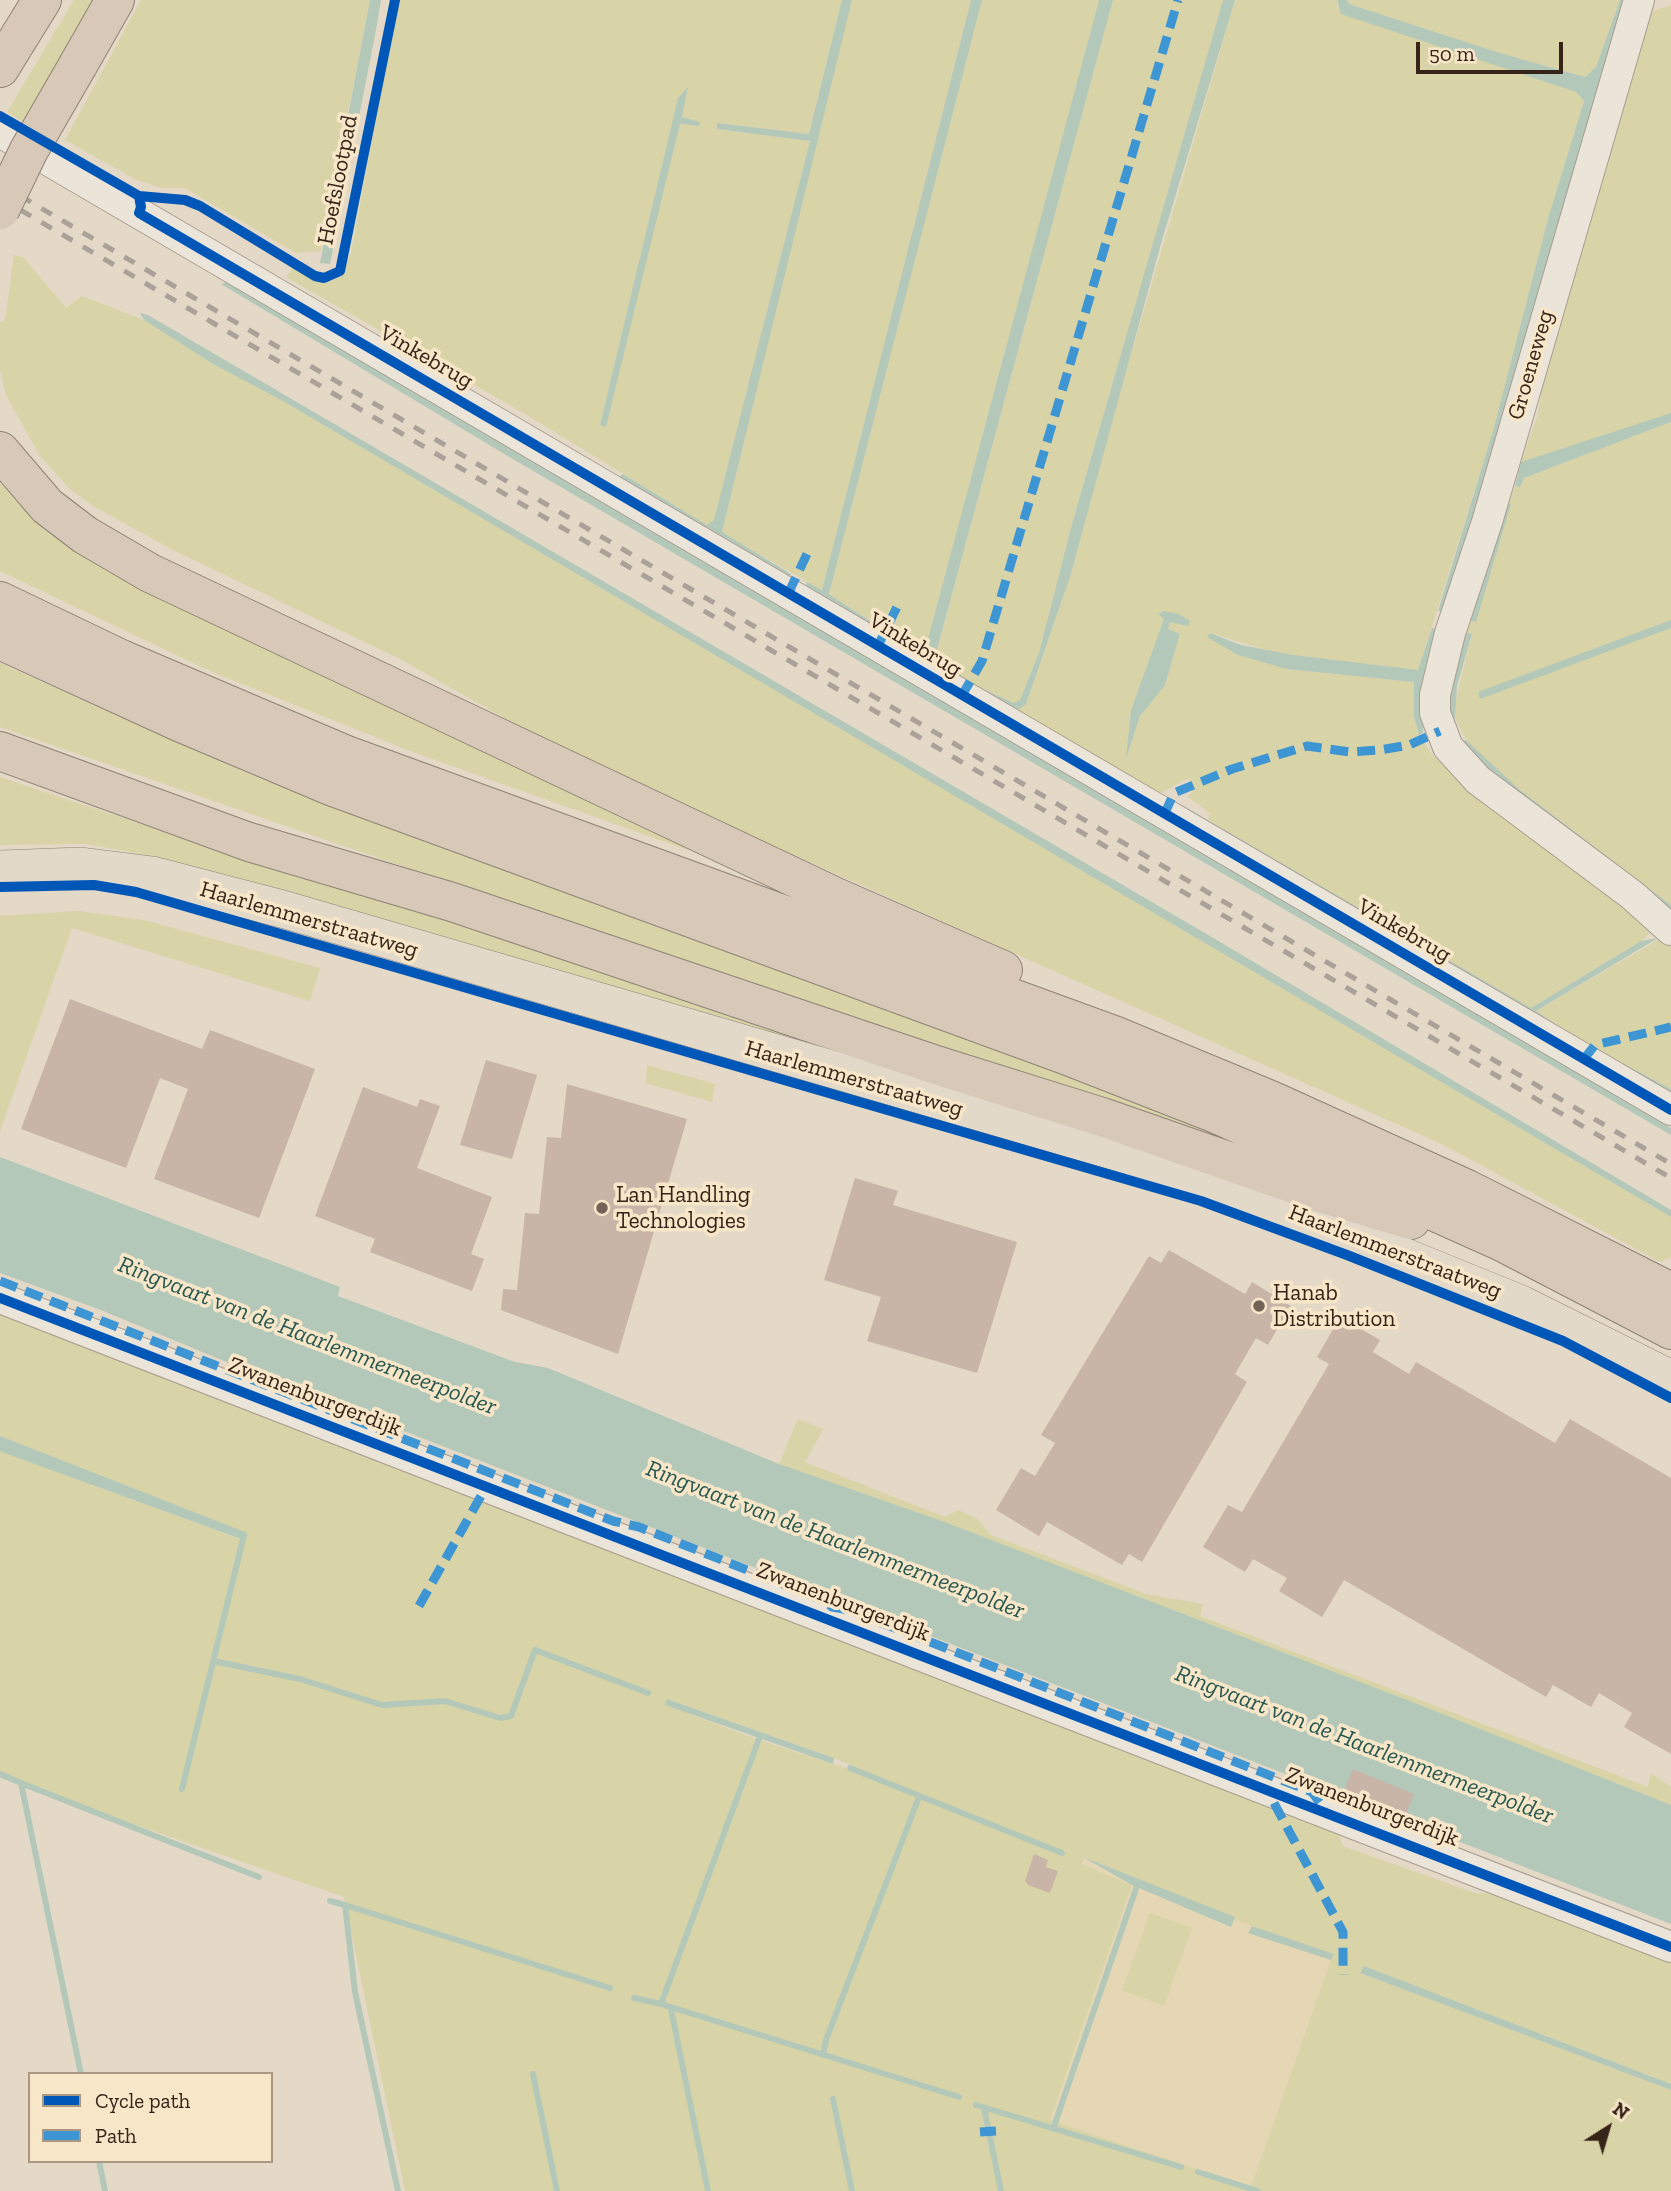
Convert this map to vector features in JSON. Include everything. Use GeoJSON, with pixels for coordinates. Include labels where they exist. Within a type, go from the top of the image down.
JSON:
{"type":"FeatureCollection","features":[{"type":"Feature","properties":{"kind":"highway"},"geometry":{"type":"LineString","coordinates":[[0,68],[42,0]]}},
{"type":"Feature","properties":{"kind":"highway"},"geometry":{"type":"LineString","coordinates":[[0,210],[29,150],[115,0]]}},
{"type":"Feature","properties":{"kind":"highway"},"geometry":{"type":"LineString","coordinates":[[0,451],[47,506],[85,535],[149,573],[838,898],[991,963],[1114,1035]]}},
{"type":"Feature","properties":{"kind":"highway"},"geometry":{"type":"LineString","coordinates":[[0,601],[121,659],[344,754],[1114,1035],[1273,1101],[1467,1189],[1671,1292]]}},
{"type":"Feature","properties":{"kind":"highway"},"geometry":{"type":"LineString","coordinates":[[0,640],[179,722],[333,787],[975,1021],[1214,1113],[1502,1242],[1671,1330]]}},
{"type":"Feature","properties":{"kind":"highway"},"geometry":{"type":"LineString","coordinates":[[0,751],[249,842],[452,902],[936,1065],[1102,1117],[1385,1214],[1502,1242]]}},
{"type":"Feature","properties":{"kind":"main road","name":"Haarlemmerstraatweg"},"geometry":{"type":"LineString","coordinates":[[0,869],[81,866],[152,875],[286,910],[1133,1157],[1356,1237],[1521,1304],[1671,1379]]}},
{"type":"Feature","properties":{"kind":"street","name":"Groeneweg"},"geometry":{"type":"LineString","coordinates":[[1639,0],[1487,522],[1450,633],[1435,695],[1435,713],[1440,731],[1460,762],[1489,789],[1632,895],[1671,930]]}},
{"type":"Feature","properties":{"kind":"street","name":"Vinkebrug"},"geometry":{"type":"LineString","coordinates":[[0,132],[1671,1110]]}},
{"type":"Feature","properties":{"kind":"street","name":"Zwanenburgerdijk"},"geometry":{"type":"LineString","coordinates":[[0,1297],[1671,1947]]}},
{"type":"Feature","properties":{"kind":"shaded area"},"geometry":{"type":"Polygon","coordinates":[[[74,0],[95,0],[23,122],[7,112],[74,0]]]}},
{"type":"Feature","properties":{"kind":"shaded area"},"geometry":{"type":"Polygon","coordinates":[[[141,0],[370,0],[321,251],[296,253],[185,188],[161,188],[137,180],[65,140],[141,0]]]}},
{"type":"Feature","properties":{"kind":"shaded area"},"geometry":{"type":"Polygon","coordinates":[[[398,0],[842,0],[809,134],[717,123],[717,129],[810,141],[714,521],[707,525],[522,412],[286,277],[293,268],[319,280],[332,281],[340,276],[351,253],[398,0]],[[688,89],[678,98],[600,425],[605,427],[680,124],[698,126],[700,122],[682,117],[688,89]]]}},
{"type":"Feature","properties":{"kind":"shaded area"},"geometry":{"type":"Polygon","coordinates":[[[850,0],[971,0],[822,590],[722,533],[850,0]]]}},
{"type":"Feature","properties":{"kind":"shaded area"},"geometry":{"type":"Polygon","coordinates":[[[982,0],[1099,0],[925,651],[895,637],[829,594],[982,0]]]}},
{"type":"Feature","properties":{"kind":"shaded area"},"geometry":{"type":"Polygon","coordinates":[[[1113,0],[1223,0],[1072,524],[1039,653],[1020,700],[1014,704],[982,688],[1015,712],[1026,704],[1070,577],[1113,416],[1235,0],[1337,0],[1337,7],[1576,92],[1584,101],[1549,215],[1493,431],[1418,671],[1276,653],[1211,633],[1287,669],[1415,682],[1414,717],[1419,736],[1433,756],[1454,776],[1656,927],[1641,941],[1531,1008],[1218,826],[1208,819],[1210,813],[1188,797],[1192,791],[1189,778],[1151,798],[1016,722],[935,658],[1113,0]],[[1159,615],[1164,619],[1131,710],[1127,755],[1140,716],[1165,685],[1180,634],[1167,629],[1171,621],[1187,626],[1159,615]]]}},
{"type":"Feature","properties":{"kind":"shaded area"},"geometry":{"type":"Polygon","coordinates":[[[1347,0],[1620,0],[1596,67],[1585,77],[1500,53],[1349,4],[1347,0]]]}},
{"type":"Feature","properties":{"kind":"shaded area"},"geometry":{"type":"Polygon","coordinates":[[[1671,5],[1671,415],[1521,462],[1538,414],[1552,326],[1648,13],[1671,5]]]}},
{"type":"Feature","properties":{"kind":"shaded area"},"geometry":{"type":"Polygon","coordinates":[[[14,255],[23,257],[66,308],[82,296],[144,320],[213,364],[281,400],[1671,1217],[1671,1257],[1660,1262],[1444,1145],[684,806],[524,729],[400,659],[175,551],[93,506],[71,490],[40,456],[6,395],[0,369],[0,322],[5,321],[14,255]]]}},
{"type":"Feature","properties":{"kind":"shaded area"},"geometry":{"type":"Polygon","coordinates":[[[1671,422],[1671,620],[1478,693],[1671,628],[1671,905],[1520,790],[1482,757],[1466,740],[1455,718],[1455,704],[1472,634],[1464,632],[1515,486],[1520,487],[1524,478],[1671,422]]]}},
{"type":"Feature","properties":{"kind":"shaded area"},"geometry":{"type":"Polygon","coordinates":[[[0,483],[49,533],[104,570],[776,875],[682,848],[413,752],[212,672],[0,571],[0,483]]]}},
{"type":"Feature","properties":{"kind":"shaded area"},"geometry":{"type":"Polygon","coordinates":[[[0,663],[254,776],[671,932],[1004,1048],[1295,1163],[517,906],[0,727],[0,663]]]}},
{"type":"Feature","properties":{"kind":"shaded area"},"geometry":{"type":"Polygon","coordinates":[[[0,777],[243,858],[457,921],[996,1101],[135,853],[86,844],[0,845],[0,777]]]}},
{"type":"Feature","properties":{"kind":"shaded area"},"geometry":{"type":"Polygon","coordinates":[[[78,911],[144,920],[320,968],[310,1001],[72,928],[0,1131],[0,916],[78,911]]]}},
{"type":"Feature","properties":{"kind":"shaded area"},"geometry":{"type":"Polygon","coordinates":[[[1668,934],[1671,937],[1671,1089],[1585,1043],[1536,1011],[1668,934]]]}},
{"type":"Feature","properties":{"kind":"shaded area"},"geometry":{"type":"Polygon","coordinates":[[[647,1065],[715,1084],[712,1102],[646,1083],[647,1065]]]}},
{"type":"Feature","properties":{"kind":"shaded area"},"geometry":{"type":"Polygon","coordinates":[[[0,1310],[294,1421],[308,1436],[318,1440],[329,1435],[1337,1830],[1343,1846],[1475,1893],[1499,1894],[1671,1957],[1671,2084],[1364,1966],[1360,1973],[1671,2090],[1671,2191],[405,2191],[344,1897],[0,1778],[0,1451],[240,1539],[247,1535],[0,1436],[0,1310]],[[668,1699],[666,1705],[756,1739],[904,1787],[834,1758],[668,1699]],[[1084,1857],[1082,1864],[1132,1885],[1050,2120],[1251,2187],[1333,1954],[1252,1926],[1084,1857]]]}},
{"type":"Feature","properties":{"kind":"shaded area"},"geometry":{"type":"Polygon","coordinates":[[[798,1419],[823,1429],[805,1462],[945,1517],[958,1510],[977,1519],[991,1535],[1146,1594],[1203,1604],[1200,1616],[1648,1787],[1651,1773],[1671,1787],[1671,1805],[1186,1615],[779,1464],[798,1419]]]}},
{"type":"Feature","properties":{"kind":"shaded area"},"geometry":{"type":"Polygon","coordinates":[[[1083,1857],[1334,1954],[1251,2187],[1050,2120],[1132,1885],[1081,1863],[1083,1857]]]}},
{"type":"Feature","properties":{"kind":"shaded area"},"geometry":{"type":"Polygon","coordinates":[[[1150,1913],[1192,1928],[1164,2006],[1122,1990],[1150,1913]]]}},
{"type":"Feature","properties":{"kind":"water"},"geometry":{"type":"Polygon","coordinates":[[[370,0],[381,0],[375,35],[330,264],[320,263],[370,0]]]}},
{"type":"Feature","properties":{"kind":"water"},"geometry":{"type":"Polygon","coordinates":[[[842,0],[852,0],[722,532],[791,574],[789,582],[617,479],[623,474],[707,525],[714,520],[810,141],[717,129],[717,123],[809,134],[842,0]]]}},
{"type":"Feature","properties":{"kind":"water"},"geometry":{"type":"Polygon","coordinates":[[[971,0],[982,0],[829,594],[873,623],[872,629],[805,589],[807,582],[822,590],[971,0]]]}},
{"type":"Feature","properties":{"kind":"water"},"geometry":{"type":"Polygon","coordinates":[[[1099,0],[1113,0],[935,657],[962,676],[960,681],[892,641],[895,637],[925,650],[1099,0]]]}},
{"type":"Feature","properties":{"kind":"water"},"geometry":{"type":"Polygon","coordinates":[[[1223,0],[1235,0],[1162,240],[1070,577],[1026,704],[1015,712],[977,689],[981,688],[1014,703],[1020,700],[1039,653],[1072,524],[1223,0]]]}},
{"type":"Feature","properties":{"kind":"water"},"geometry":{"type":"Polygon","coordinates":[[[1337,0],[1347,0],[1349,4],[1500,53],[1585,77],[1596,67],[1620,0],[1632,0],[1445,612],[1438,611],[1493,431],[1549,215],[1584,101],[1576,92],[1341,14],[1337,0]]]}},
{"type":"Feature","properties":{"kind":"water"},"geometry":{"type":"Polygon","coordinates":[[[688,87],[682,117],[700,122],[699,126],[680,124],[606,427],[600,425],[678,98],[688,87]]]}},
{"type":"Feature","properties":{"kind":"water"},"geometry":{"type":"Polygon","coordinates":[[[226,282],[555,472],[1671,1128],[1671,1135],[511,458],[221,284],[226,282]]]}},
{"type":"Feature","properties":{"kind":"water"},"geometry":{"type":"Polygon","coordinates":[[[140,313],[148,315],[1210,936],[1671,1210],[1671,1217],[281,400],[213,364],[144,320],[140,313]]]}},
{"type":"Feature","properties":{"kind":"water"},"geometry":{"type":"Polygon","coordinates":[[[1671,413],[1671,422],[1524,478],[1520,487],[1515,486],[1521,462],[1671,413]]]}},
{"type":"Feature","properties":{"kind":"water"},"geometry":{"type":"Polygon","coordinates":[[[1505,502],[1511,504],[1476,622],[1467,620],[1505,502]]]}},
{"type":"Feature","properties":{"kind":"water"},"geometry":{"type":"Polygon","coordinates":[[[1164,611],[1179,614],[1190,621],[1188,626],[1170,622],[1168,629],[1180,634],[1165,685],[1140,716],[1126,759],[1131,710],[1164,619],[1158,614],[1164,611]]]}},
{"type":"Feature","properties":{"kind":"water"},"geometry":{"type":"Polygon","coordinates":[[[1671,620],[1671,628],[1480,699],[1478,692],[1671,620]]]}},
{"type":"Feature","properties":{"kind":"water"},"geometry":{"type":"Polygon","coordinates":[[[1432,628],[1438,629],[1422,694],[1423,732],[1419,735],[1414,717],[1414,682],[1287,669],[1238,655],[1207,637],[1210,633],[1241,645],[1293,655],[1418,670],[1432,628]]]}},
{"type":"Feature","properties":{"kind":"water"},"geometry":{"type":"Polygon","coordinates":[[[1464,632],[1472,634],[1457,686],[1455,718],[1448,719],[1448,681],[1464,632]]]}},
{"type":"Feature","properties":{"kind":"water"},"geometry":{"type":"Polygon","coordinates":[[[1466,740],[1520,790],[1671,905],[1671,913],[1518,800],[1459,743],[1466,740]]]}},
{"type":"Feature","properties":{"kind":"water"},"geometry":{"type":"Polygon","coordinates":[[[1182,805],[1531,1008],[1641,941],[1658,938],[1536,1011],[1585,1043],[1671,1089],[1671,1096],[1180,810],[1182,805]]]}},
{"type":"Feature","properties":{"kind":"water","name":"Ringvaart van de Haarlemmermeerpolder"},"geometry":{"type":"Polygon","coordinates":[[[0,1157],[340,1287],[338,1296],[515,1362],[548,1368],[779,1464],[942,1521],[1671,1805],[1671,1924],[229,1363],[101,1310],[0,1273],[0,1157]]]}},
{"type":"Feature","properties":{"kind":"water"},"geometry":{"type":"Polygon","coordinates":[[[0,1436],[247,1535],[241,1539],[0,1451],[0,1436]]]}},
{"type":"Feature","properties":{"kind":"water"},"geometry":{"type":"Polygon","coordinates":[[[667,1699],[834,1758],[833,1764],[665,1705],[667,1699]]]}},
{"type":"Feature","properties":{"kind":"water"},"geometry":{"type":"Polygon","coordinates":[[[1083,1857],[1235,1917],[1231,1927],[1132,1885],[1083,1857]]]}},
{"type":"Feature","properties":{"kind":"water"},"geometry":{"type":"Polygon","coordinates":[[[1252,1926],[1334,1954],[1331,1960],[1248,1933],[1252,1926]]]}},
{"type":"Feature","properties":{"kind":"water"},"geometry":{"type":"Polygon","coordinates":[[[1364,1966],[1671,2084],[1671,2090],[1360,1973],[1364,1966]]]}},
{"type":"Feature","properties":{"kind":"building"},"geometry":{"type":"Polygon","coordinates":[[[70,999],[202,1049],[210,1030],[315,1069],[259,1218],[154,1179],[188,1089],[160,1078],[126,1168],[21,1129],[70,999]]]}},
{"type":"Feature","properties":{"kind":"building"},"geometry":{"type":"Polygon","coordinates":[[[486,1060],[537,1075],[512,1159],[460,1145],[486,1060]]]}},
{"type":"Feature","properties":{"kind":"building"},"geometry":{"type":"Polygon","coordinates":[[[567,1084],[687,1119],[618,1354],[501,1310],[503,1289],[517,1290],[525,1213],[539,1214],[547,1137],[561,1138],[567,1084]]]}},
{"type":"Feature","properties":{"kind":"building"},"geometry":{"type":"Polygon","coordinates":[[[363,1087],[417,1107],[420,1099],[440,1106],[417,1168],[492,1197],[471,1254],[484,1259],[472,1291],[370,1252],[375,1239],[315,1216],[363,1087]]]}},
{"type":"Feature","properties":{"kind":"building"},"geometry":{"type":"Polygon","coordinates":[[[855,1178],[898,1191],[893,1205],[1017,1242],[977,1373],[867,1341],[881,1297],[824,1280],[855,1178]]]}},
{"type":"Feature","properties":{"kind":"building"},"geometry":{"type":"Polygon","coordinates":[[[1169,1250],[1245,1294],[1252,1282],[1291,1306],[1268,1345],[1256,1338],[1235,1374],[1247,1382],[1142,1562],[1129,1554],[1122,1565],[1047,1522],[1039,1536],[996,1510],[1021,1468],[1035,1476],[1055,1443],[1041,1435],[1149,1256],[1161,1263],[1169,1250]]]}},
{"type":"Feature","properties":{"kind":"building"},"geometry":{"type":"Polygon","coordinates":[[[1340,1317],[1380,1340],[1373,1352],[1409,1374],[1416,1362],[1555,1443],[1570,1419],[1671,1478],[1671,1754],[1624,1727],[1632,1713],[1599,1693],[1591,1707],[1553,1685],[1546,1697],[1344,1580],[1322,1617],[1279,1591],[1287,1578],[1253,1559],[1245,1572],[1203,1547],[1228,1505],[1242,1512],[1329,1364],[1317,1357],[1340,1317]]]}},
{"type":"Feature","properties":{"kind":"building"},"geometry":{"type":"Polygon","coordinates":[[[1353,1769],[1414,1794],[1404,1819],[1342,1795],[1353,1769]]]}},
{"type":"Feature","properties":{"kind":"building"},"geometry":{"type":"Polygon","coordinates":[[[1034,1854],[1048,1860],[1046,1867],[1058,1871],[1050,1893],[1028,1885],[1025,1881],[1034,1854]]]}},
{"type":"Feature","properties":{"kind":"waterway"},"geometry":{"type":"LineString","coordinates":[[182,1789],[244,1535]]}},
{"type":"Feature","properties":{"kind":"waterway"},"geometry":{"type":"LineString","coordinates":[[213,1661],[300,1679],[382,1705],[445,1701],[500,1718],[511,1716],[535,1650],[648,1693]]}},
{"type":"Feature","properties":{"kind":"waterway"},"geometry":{"type":"LineString","coordinates":[[661,2004],[760,1736]]}},
{"type":"Feature","properties":{"kind":"waterway"},"geometry":{"type":"LineString","coordinates":[[850,1768],[1062,1853]]}},
{"type":"Feature","properties":{"kind":"waterway"},"geometry":{"type":"LineString","coordinates":[[0,1774],[21,1783],[81,2072]]}},
{"type":"Feature","properties":{"kind":"waterway"},"geometry":{"type":"LineString","coordinates":[[21,1783],[259,1877]]}},
{"type":"Feature","properties":{"kind":"waterway"},"geometry":{"type":"LineString","coordinates":[[823,2055],[826,2040],[919,1797]]}},
{"type":"Feature","properties":{"kind":"waterway"},"geometry":{"type":"LineString","coordinates":[[1053,2129],[1138,1883]]}},
{"type":"Feature","properties":{"kind":"waterway"},"geometry":{"type":"LineString","coordinates":[[330,1901],[345,1905],[355,1992],[398,2191]]}},
{"type":"Feature","properties":{"kind":"waterway"},"geometry":{"type":"LineString","coordinates":[[345,1905],[610,1988]]}},
{"type":"Feature","properties":{"kind":"waterway"},"geometry":{"type":"LineString","coordinates":[[634,1998],[661,2004],[959,2097]]}},
{"type":"Feature","properties":{"kind":"waterway"},"geometry":{"type":"LineString","coordinates":[[671,2009],[708,2191]]}},
{"type":"Feature","properties":{"kind":"waterway"},"geometry":{"type":"LineString","coordinates":[[533,2074],[557,2191]]}},
{"type":"Feature","properties":{"kind":"waterway"},"geometry":{"type":"LineString","coordinates":[[833,2099],[852,2191]]}},
{"type":"Feature","properties":{"kind":"waterway"},"geometry":{"type":"LineString","coordinates":[[976,2105],[1181,2167]]}},
{"type":"Feature","properties":{"kind":"waterway"},"geometry":{"type":"LineString","coordinates":[[984,2108],[1001,2191]]}},
{"type":"Feature","properties":{"kind":"waterway"},"geometry":{"type":"LineString","coordinates":[[99,2163],[105,2191]]}},
{"type":"Feature","properties":{"kind":"waterway"},"geometry":{"type":"LineString","coordinates":[[1198,2172],[1258,2191]]}},
{"type":"Feature","properties":{"kind":"railway"},"geometry":{"type":"LineString","coordinates":[[0,184],[1671,1164]]}},
{"type":"Feature","properties":{"kind":"railway"},"geometry":{"type":"LineString","coordinates":[[0,198],[1671,1178]]}},
{"type":"Feature","properties":{"kind":"marked path"},"geometry":{"type":"LineString","coordinates":[[961,697],[982,661],[1178,0]]}},
{"type":"Feature","properties":{"kind":"marked path"},"geometry":{"type":"LineString","coordinates":[[788,594],[807,554]]}},
{"type":"Feature","properties":{"kind":"marked path"},"geometry":{"type":"LineString","coordinates":[[877,648],[897,607]]}},
{"type":"Feature","properties":{"kind":"marked path"},"geometry":{"type":"LineString","coordinates":[[1164,815],[1174,793],[1232,769],[1307,746],[1350,752],[1380,750],[1409,745],[1440,731]]}},
{"type":"Feature","properties":{"kind":"marked path"},"geometry":{"type":"LineString","coordinates":[[1583,1060],[1595,1045],[1671,1027]]}},
{"type":"Feature","properties":{"kind":"marked path"},"geometry":{"type":"LineString","coordinates":[[0,1281],[613,1521],[639,1527],[825,1601],[832,1607],[849,1610],[1312,1792],[1325,1810]]}},
{"type":"Feature","properties":{"kind":"marked path"},"geometry":{"type":"LineString","coordinates":[[419,1606],[486,1487]]}},
{"type":"Feature","properties":{"kind":"marked path"},"geometry":{"type":"LineString","coordinates":[[1274,1803],[1343,1932],[1343,1975]]}},
{"type":"Feature","properties":{"kind":"marked path"},"geometry":{"type":"LineString","coordinates":[[980,2132],[996,2131]]}},
{"type":"Feature","properties":{"kind":"cycle path","name":"Hoefslootpad"},"geometry":{"type":"LineString","coordinates":[[139,196],[185,200],[200,206],[315,276],[324,278],[340,271],[395,0]]}},
{"type":"Feature","properties":{"kind":"cycle path"},"geometry":{"type":"LineString","coordinates":[[0,116],[139,196],[139,213],[1671,1110]]}},
{"type":"Feature","properties":{"kind":"cycle path"},"geometry":{"type":"LineString","coordinates":[[0,887],[94,885],[136,892],[1201,1201],[1347,1255],[1563,1341],[1671,1398]]}},
{"type":"Feature","properties":{"kind":"cycle path"},"geometry":{"type":"LineString","coordinates":[[0,1298],[1671,1947]]}},
{"type":"Feature","properties":{"kind":"place","name":"Lan Handling Technologies"},"geometry":{"type":"Point","coordinates":[602,1208]}},
{"type":"Feature","properties":{"kind":"place","name":"Hanab Distribution"},"geometry":{"type":"Point","coordinates":[1259,1306]}}]}
